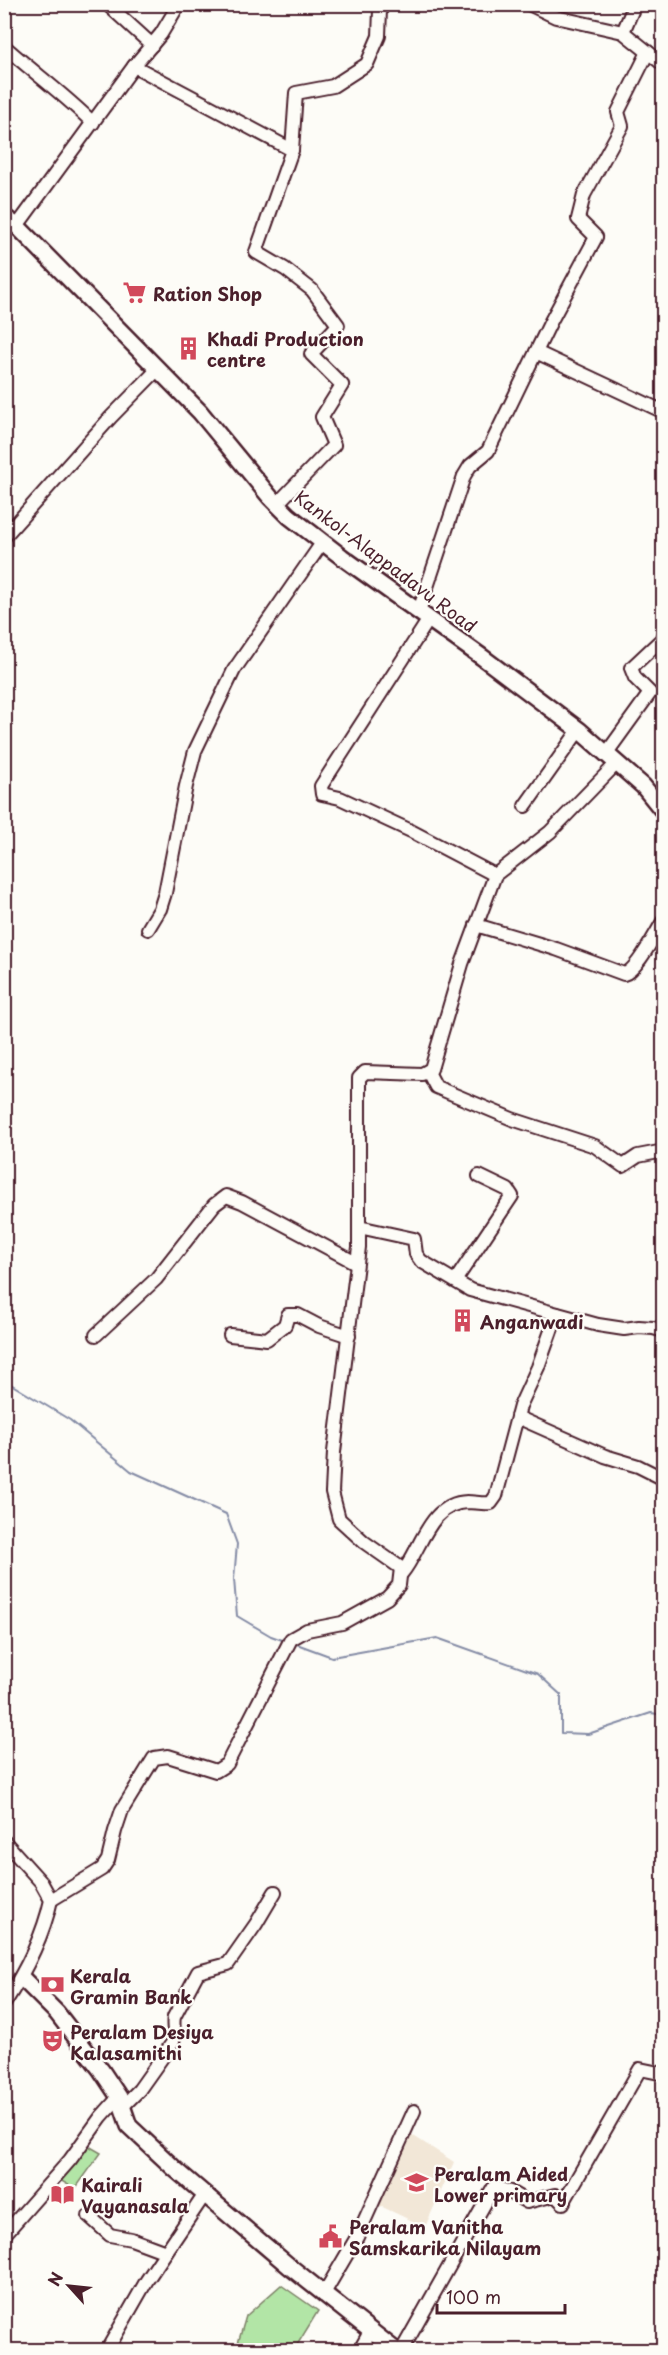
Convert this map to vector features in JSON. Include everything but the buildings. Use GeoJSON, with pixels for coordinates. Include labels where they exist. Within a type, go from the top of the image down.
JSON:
{"type":"FeatureCollection","features":[{"type":"Feature","properties":{"kind":"main road","name":"Kankol-Alappadavu Road"},"geometry":{"type":"LineString","coordinates":[[4,217],[17,226],[200,412],[277,504],[322,543],[579,730],[643,786],[663,812]]}},
{"type":"Feature","properties":{"kind":"main road"},"geometry":{"type":"LineString","coordinates":[[21,1978],[57,2013],[121,2102],[129,2126],[323,2295],[394,2350]]}},
{"type":"Feature","properties":{"kind":"street"},"geometry":{"type":"LineString","coordinates":[[107,4],[152,45]]}},
{"type":"Feature","properties":{"kind":"street"},"geometry":{"type":"LineString","coordinates":[[17,226],[134,66],[152,45],[179,4]]}},
{"type":"Feature","properties":{"kind":"street"},"geometry":{"type":"LineString","coordinates":[[277,504],[334,445],[322,417],[342,385],[311,354],[338,325],[312,290],[285,268],[256,252],[292,150],[296,93],[333,86],[367,64],[379,36],[380,10],[385,4]]}},
{"type":"Feature","properties":{"kind":"street"},"geometry":{"type":"LineString","coordinates":[[529,4],[556,17],[623,33],[663,65]]}},
{"type":"Feature","properties":{"kind":"street"},"geometry":{"type":"LineString","coordinates":[[623,33],[635,4]]}},
{"type":"Feature","properties":{"kind":"street"},"geometry":{"type":"LineString","coordinates":[[4,46],[93,123]]}},
{"type":"Feature","properties":{"kind":"street"},"geometry":{"type":"LineString","coordinates":[[495,875],[411,831],[340,798],[322,794],[321,786],[424,615],[464,476],[470,466],[488,451],[596,237],[578,219],[584,195],[622,126],[618,112],[648,52]]}},
{"type":"Feature","properties":{"kind":"street"},"geometry":{"type":"LineString","coordinates":[[134,66],[292,150]]}},
{"type":"Feature","properties":{"kind":"street"},"geometry":{"type":"LineString","coordinates":[[536,352],[663,412]]}},
{"type":"Feature","properties":{"kind":"street"},"geometry":{"type":"LineString","coordinates":[[4,537],[111,417],[158,369]]}},
{"type":"Feature","properties":{"kind":"street"},"geometry":{"type":"LineString","coordinates":[[148,929],[160,909],[165,893],[195,751],[234,670],[322,543]]}},
{"type":"Feature","properties":{"kind":"street"},"geometry":{"type":"LineString","coordinates":[[402,1573],[401,1568],[392,1560],[363,1542],[339,1519],[332,1492],[334,1452],[349,1336],[359,1227],[359,1078],[365,1072],[422,1074],[428,1072],[476,925],[495,875],[550,832],[612,759],[650,693],[635,678],[631,668],[663,636]]}},
{"type":"Feature","properties":{"kind":"street"},"geometry":{"type":"LineString","coordinates":[[525,806],[579,730]]}},
{"type":"Feature","properties":{"kind":"street"},"geometry":{"type":"LineString","coordinates":[[476,925],[624,974],[630,972],[636,965],[663,920]]}},
{"type":"Feature","properties":{"kind":"street"},"geometry":{"type":"LineString","coordinates":[[428,1072],[436,1087],[512,1119],[595,1146],[623,1166],[638,1156],[663,1151]]}},
{"type":"Feature","properties":{"kind":"street"},"geometry":{"type":"LineString","coordinates":[[455,1281],[512,1196],[508,1190],[479,1176]]}},
{"type":"Feature","properties":{"kind":"street"},"geometry":{"type":"LineString","coordinates":[[96,1335],[156,1279],[214,1205],[226,1196],[242,1202],[356,1263]]}},
{"type":"Feature","properties":{"kind":"street"},"geometry":{"type":"LineString","coordinates":[[359,1227],[414,1239],[416,1254],[421,1261],[470,1290],[611,1328],[646,1327],[663,1331]]}},
{"type":"Feature","properties":{"kind":"street"},"geometry":{"type":"LineString","coordinates":[[51,1900],[102,1869],[108,1860],[122,1810],[154,1758],[168,1756],[216,1771],[227,1764],[289,1642],[307,1630],[342,1623],[387,1598],[399,1585],[402,1573],[440,1512],[466,1502],[490,1503],[496,1496],[517,1417],[557,1314]]}},
{"type":"Feature","properties":{"kind":"street"},"geometry":{"type":"LineString","coordinates":[[230,1335],[267,1339],[285,1325],[288,1315],[298,1315],[319,1326],[349,1336]]}},
{"type":"Feature","properties":{"kind":"street"},"geometry":{"type":"LineString","coordinates":[[517,1417],[605,1456],[638,1466],[660,1477]]}},
{"type":"Feature","properties":{"kind":"street"},"geometry":{"type":"LineString","coordinates":[[4,1841],[41,1882],[51,1900],[48,1916],[21,1978],[4,2004]]}},
{"type":"Feature","properties":{"kind":"street"},"geometry":{"type":"LineString","coordinates":[[4,2235],[70,2160],[101,2117],[151,2075],[173,2042],[174,2018],[198,1972],[228,1964],[275,1892]]}},
{"type":"Feature","properties":{"kind":"street"},"geometry":{"type":"LineString","coordinates":[[402,2350],[494,2187],[510,2192],[527,2202],[555,2195],[563,2203],[640,2069],[663,2074]]}},
{"type":"Feature","properties":{"kind":"street"},"geometry":{"type":"LineString","coordinates":[[323,2295],[357,2237],[414,2111]]}},
{"type":"Feature","properties":{"kind":"street"},"geometry":{"type":"LineString","coordinates":[[107,2350],[129,2310],[205,2194]]}},
{"type":"Feature","properties":{"kind":"street"},"geometry":{"type":"LineString","coordinates":[[89,2216],[110,2235],[131,2239],[166,2252]]}},
{"type":"Feature","properties":{"kind":"street"},"geometry":{"type":"LineString","coordinates":[[360,2350],[370,2332]]}},
{"type":"Feature","properties":{"kind":"shaded area","name":"Peralam Aided Lower primary"},"geometry":{"type":"Polygon","coordinates":[[[412,2135],[454,2162],[425,2227],[376,2204],[412,2135]]]}},
{"type":"Feature","properties":{"kind":"green space"},"geometry":{"type":"Polygon","coordinates":[[[87,2145],[101,2153],[75,2189],[60,2180],[87,2145]]]}},
{"type":"Feature","properties":{"kind":"green space"},"geometry":{"type":"Polygon","coordinates":[[[281,2285],[318,2311],[294,2350],[236,2350],[246,2316],[281,2285]]]}},
{"type":"Feature","properties":{"kind":"waterway"},"geometry":{"type":"LineString","coordinates":[[4,1380],[70,1420],[131,1471],[226,1514],[237,1544],[234,1579],[237,1616],[271,1636],[285,1641]]}},
{"type":"Feature","properties":{"kind":"waterway"},"geometry":{"type":"LineString","coordinates":[[294,1643],[332,1657],[437,1638],[538,1674],[561,1695],[561,1733],[588,1734],[651,1713],[664,1715]]}},
{"type":"Feature","properties":{"kind":"place","name":"Ration Shop"},"geometry":{"type":"Point","coordinates":[135,293]}},
{"type":"Feature","properties":{"kind":"place","name":"Khadi Production centre"},"geometry":{"type":"Point","coordinates":[189,348]}},
{"type":"Feature","properties":{"kind":"place","name":"Anganwadi"},"geometry":{"type":"Point","coordinates":[462,1321]}},
{"type":"Feature","properties":{"kind":"place","name":"Kerala Gramin Bank"},"geometry":{"type":"Point","coordinates":[52,1985]}},
{"type":"Feature","properties":{"kind":"place","name":"Peralam Desiya Kalasamithi"},"geometry":{"type":"Point","coordinates":[52,2041]}},
{"type":"Feature","properties":{"kind":"place","name":"Peralam Aided Lower primary"},"geometry":{"type":"Point","coordinates":[416,2183]}},
{"type":"Feature","properties":{"kind":"place","name":"Kairali Vayanasala"},"geometry":{"type":"Point","coordinates":[63,2194]}},
{"type":"Feature","properties":{"kind":"place","name":"Peralam Vanitha Samskarika Nilayam"},"geometry":{"type":"Point","coordinates":[331,2236]}}]}
